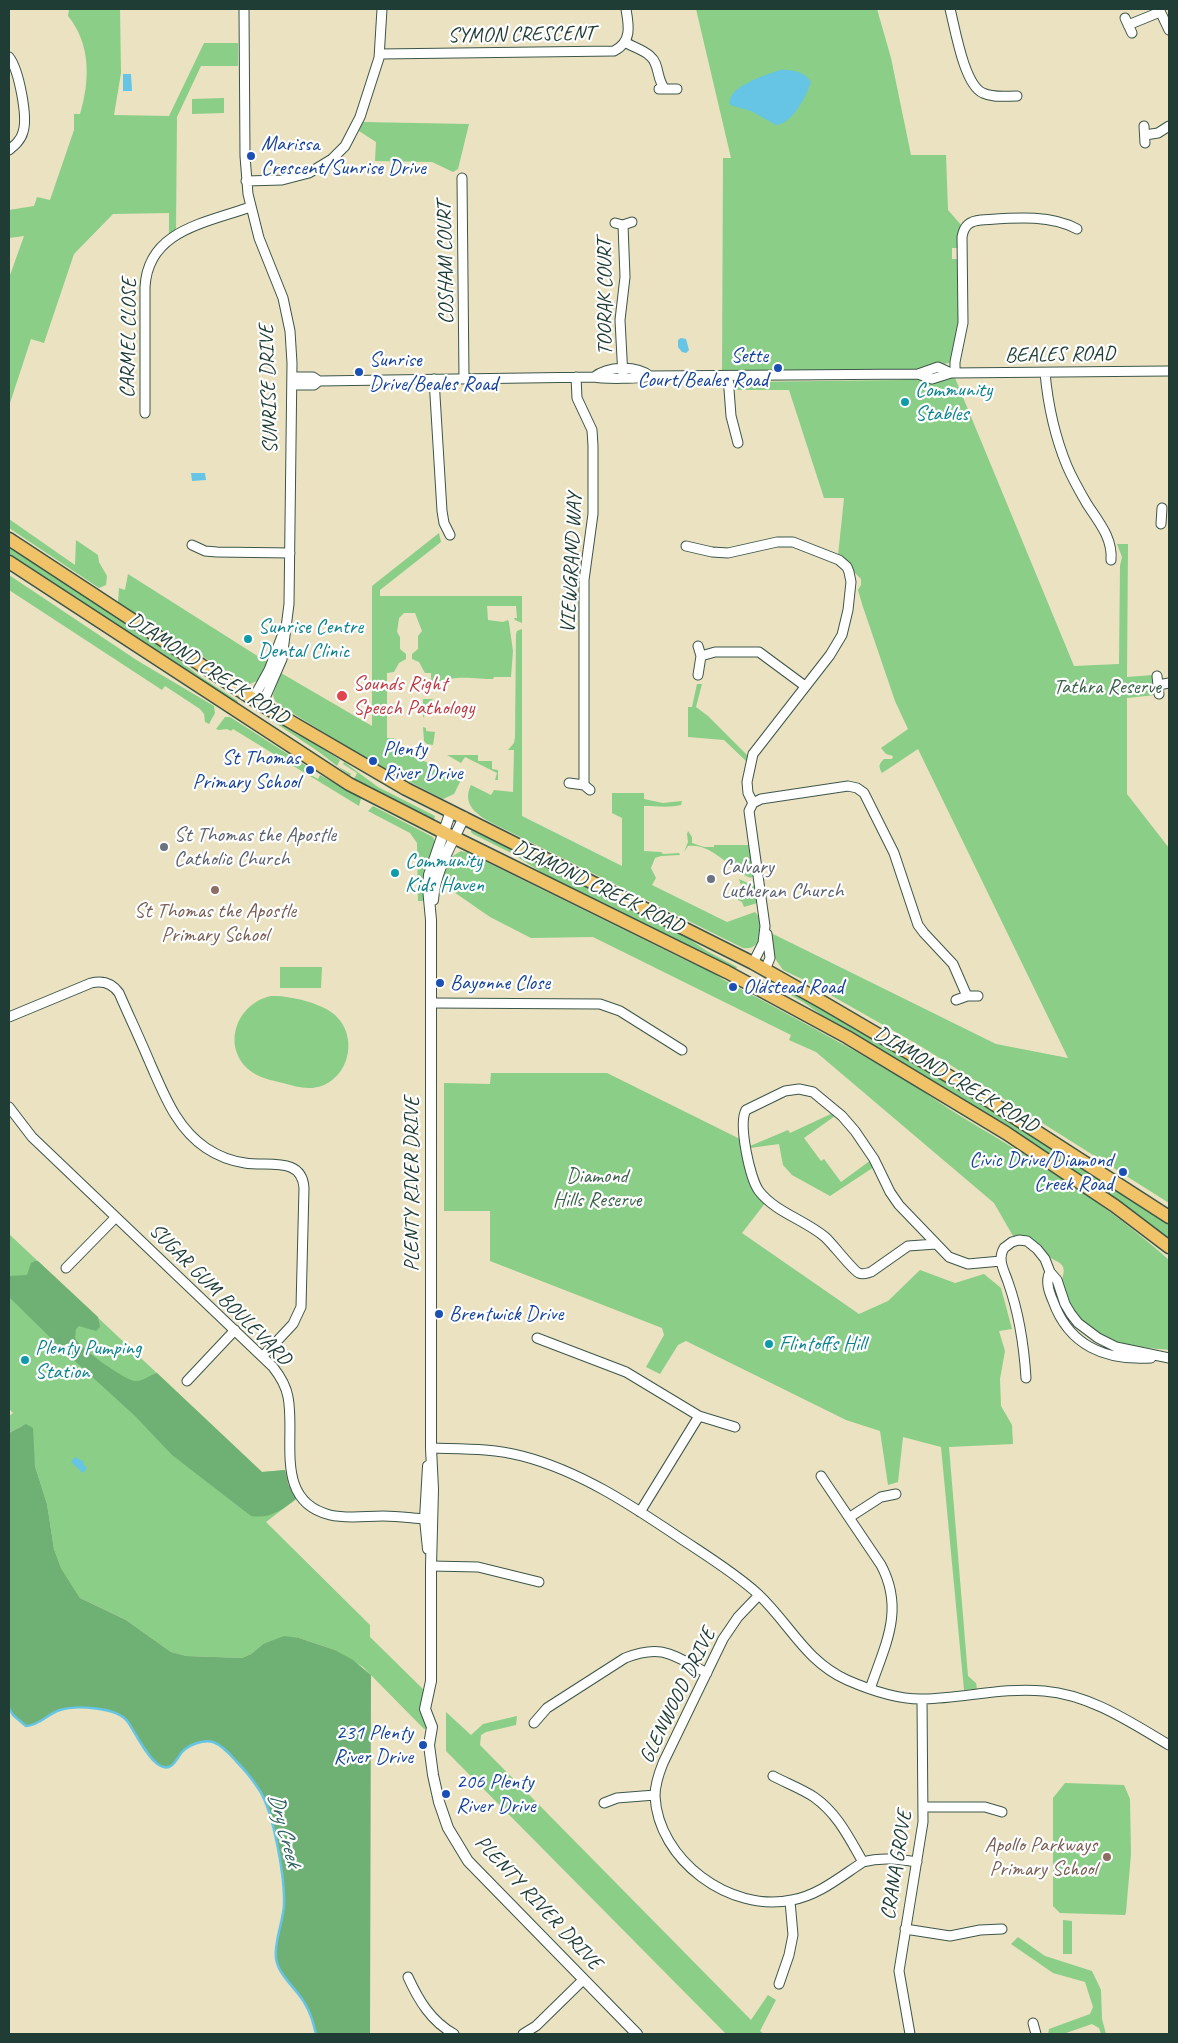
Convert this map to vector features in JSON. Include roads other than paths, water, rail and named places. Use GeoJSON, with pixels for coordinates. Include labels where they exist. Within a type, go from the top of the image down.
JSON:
{"type":"FeatureCollection","features":[{"type":"Feature","properties":{"kind":"main road","name":"DIAMOND CREEK ROAD"},"geometry":{"type":"LineString","coordinates":[[9,539],[257,702],[386,778],[753,963],[969,1088],[1169,1217]]}},
{"type":"Feature","properties":{"kind":"main road","name":"DIAMOND CREEK ROAD"},"geometry":{"type":"LineString","coordinates":[[9,562],[349,784],[749,984],[856,1042],[999,1128],[1115,1206],[1169,1247]]}},
{"type":"Feature","properties":{"kind":"main road","name":"SUNRISE DRIVE"},"geometry":{"type":"LineString","coordinates":[[248,718],[258,712],[257,702]]}},
{"type":"Feature","properties":{"kind":"main road"},"geometry":{"type":"LineString","coordinates":[[753,963],[749,972],[749,984],[758,981],[765,970]]}},
{"type":"Feature","properties":{"kind":"street","name":"SUNRISE DRIVE"},"geometry":{"type":"LineString","coordinates":[[244,9],[246,181],[250,206],[259,238],[283,298],[290,331],[292,381],[290,604],[274,680],[257,702]]}},
{"type":"Feature","properties":{"kind":"street"},"geometry":{"type":"LineString","coordinates":[[246,181],[291,178],[317,169],[332,159],[344,146],[355,128],[380,54],[382,9]]}},
{"type":"Feature","properties":{"kind":"street","name":"SYMON CRESCENT"},"geometry":{"type":"LineString","coordinates":[[380,54],[609,52],[619,49],[625,42],[629,32],[626,9]]}},
{"type":"Feature","properties":{"kind":"street"},"geometry":{"type":"LineString","coordinates":[[950,9],[966,71],[974,87],[989,95],[1017,96]]}},
{"type":"Feature","properties":{"kind":"street"},"geometry":{"type":"LineString","coordinates":[[1128,25],[1159,10],[1169,30]]}},
{"type":"Feature","properties":{"kind":"street"},"geometry":{"type":"LineString","coordinates":[[625,42],[652,57],[656,65],[661,89],[677,89]]}},
{"type":"Feature","properties":{"kind":"street"},"geometry":{"type":"LineString","coordinates":[[9,57],[16,68],[25,124],[20,140],[9,150]]}},
{"type":"Feature","properties":{"kind":"street"},"geometry":{"type":"LineString","coordinates":[[1145,135],[1158,133],[1169,126]]}},
{"type":"Feature","properties":{"kind":"street","name":"COSHAM COURT"},"geometry":{"type":"LineString","coordinates":[[462,178],[464,378]]}},
{"type":"Feature","properties":{"kind":"street","name":"CARMEL CLOSE"},"geometry":{"type":"LineString","coordinates":[[145,413],[145,287],[151,259],[157,250],[171,237],[250,206]]}},
{"type":"Feature","properties":{"kind":"street"},"geometry":{"type":"LineString","coordinates":[[953,373],[962,323],[962,237],[966,227],[973,221],[981,220],[1047,219],[1062,222],[1077,229]]}},
{"type":"Feature","properties":{"kind":"street","name":"TOORAK COURT"},"geometry":{"type":"LineString","coordinates":[[623,223],[625,277],[620,320],[623,373]]}},
{"type":"Feature","properties":{"kind":"street","name":"BEALES ROAD"},"geometry":{"type":"LineString","coordinates":[[292,381],[313,377],[319,381],[576,377],[594,376],[601,373],[643,372],[650,376],[918,374],[936,367],[953,373],[1169,371]]}},
{"type":"Feature","properties":{"kind":"street"},"geometry":{"type":"LineString","coordinates":[[1045,373],[1048,402],[1058,442],[1079,490],[1106,535],[1111,549],[1111,560]]}},
{"type":"Feature","properties":{"kind":"street"},"geometry":{"type":"LineString","coordinates":[[728,376],[731,416],[738,443]]}},
{"type":"Feature","properties":{"kind":"street","name":"VIEWGRAND WAY"},"geometry":{"type":"LineString","coordinates":[[569,783],[587,787],[584,580],[593,514],[594,446],[592,430],[577,398],[576,377]]}},
{"type":"Feature","properties":{"kind":"street"},"geometry":{"type":"LineString","coordinates":[[434,379],[442,511],[444,523],[450,536]]}},
{"type":"Feature","properties":{"kind":"street"},"geometry":{"type":"LineString","coordinates":[[686,546],[712,552],[728,553],[777,542],[793,542],[839,560],[847,567],[851,582],[847,620],[842,636],[830,656],[754,754],[747,782],[748,793],[753,803]]}},
{"type":"Feature","properties":{"kind":"street"},"geometry":{"type":"LineString","coordinates":[[192,545],[205,551],[217,552],[290,553]]}},
{"type":"Feature","properties":{"kind":"street"},"geometry":{"type":"LineString","coordinates":[[698,646],[701,656],[698,675]]}},
{"type":"Feature","properties":{"kind":"street"},"geometry":{"type":"LineString","coordinates":[[701,656],[715,652],[759,652],[805,686]]}},
{"type":"Feature","properties":{"kind":"street"},"geometry":{"type":"LineString","coordinates":[[1158,685],[1169,683]]}},
{"type":"Feature","properties":{"kind":"street"},"geometry":{"type":"LineString","coordinates":[[765,970],[770,958],[770,949],[749,811],[753,803],[761,800],[848,786],[857,788],[864,793],[894,852],[918,924],[953,964],[968,996]]}},
{"type":"Feature","properties":{"kind":"street","name":"PLENTY RIVER DRIVE"},"geometry":{"type":"LineString","coordinates":[[451,811],[449,835],[433,895],[431,920],[431,1448],[426,1475],[427,1545],[431,1566],[431,1681],[425,1710],[432,1727],[429,1745],[433,1775],[438,1802],[448,1828],[462,1853],[485,1880],[637,2034]]}},
{"type":"Feature","properties":{"kind":"street","name":"PLENTY RIVER DRIVE"},"geometry":{"type":"LineString","coordinates":[[449,835],[464,817]]}},
{"type":"Feature","properties":{"kind":"street"},"geometry":{"type":"LineString","coordinates":[[753,963],[763,943],[765,926]]}},
{"type":"Feature","properties":{"kind":"street"},"geometry":{"type":"LineString","coordinates":[[9,1022],[13,1016],[91,983],[100,981],[111,985],[119,993],[169,1105],[186,1130],[200,1144],[226,1158],[246,1163],[288,1165],[300,1174],[304,1188],[301,1307],[293,1324],[263,1356]]}},
{"type":"Feature","properties":{"kind":"street"},"geometry":{"type":"LineString","coordinates":[[956,1000],[968,996],[978,996]]}},
{"type":"Feature","properties":{"kind":"street"},"geometry":{"type":"LineString","coordinates":[[431,1003],[600,1004],[620,1011],[682,1050]]}},
{"type":"Feature","properties":{"kind":"street"},"geometry":{"type":"LineString","coordinates":[[936,1244],[908,1246],[870,1272],[863,1274],[856,1272],[826,1238],[771,1202],[757,1188],[751,1172],[742,1120],[746,1110],[785,1090],[803,1089],[818,1096],[855,1131],[874,1159],[899,1206],[949,1257],[968,1264],[1001,1261]]}},
{"type":"Feature","properties":{"kind":"street","name":"SUGAR GUM BOULEVARD"},"geometry":{"type":"LineString","coordinates":[[9,1107],[32,1137],[273,1367],[286,1386],[289,1406],[290,1472],[299,1494],[315,1509],[331,1515],[428,1515]]}},
{"type":"Feature","properties":{"kind":"street"},"geometry":{"type":"LineString","coordinates":[[66,1268],[116,1217]]}},
{"type":"Feature","properties":{"kind":"street"},"geometry":{"type":"LineString","coordinates":[[1026,1378],[1021,1332],[1013,1298],[1001,1261],[1002,1251],[1006,1246],[1016,1241],[1023,1240],[1033,1245],[1042,1254],[1050,1272],[1057,1280],[1065,1304],[1071,1314],[1087,1331],[1116,1347],[1166,1357]]}},
{"type":"Feature","properties":{"kind":"street"},"geometry":{"type":"LineString","coordinates":[[187,1382],[235,1330]]}},
{"type":"Feature","properties":{"kind":"street"},"geometry":{"type":"LineString","coordinates":[[537,1338],[626,1372],[699,1416],[735,1427]]}},
{"type":"Feature","properties":{"kind":"street"},"geometry":{"type":"LineString","coordinates":[[640,1512],[699,1416]]}},
{"type":"Feature","properties":{"kind":"street"},"geometry":{"type":"LineString","coordinates":[[431,1448],[479,1449],[521,1455],[551,1465],[592,1484],[640,1512],[718,1563],[759,1595],[812,1657],[846,1680],[870,1689],[907,1698],[922,1699],[1011,1691],[1057,1693],[1096,1704],[1169,1745]]}},
{"type":"Feature","properties":{"kind":"street"},"geometry":{"type":"LineString","coordinates":[[821,1476],[850,1517],[889,1580],[893,1600],[891,1626],[870,1689]]}},
{"type":"Feature","properties":{"kind":"street"},"geometry":{"type":"LineString","coordinates":[[850,1517],[882,1497],[896,1494]]}},
{"type":"Feature","properties":{"kind":"street"},"geometry":{"type":"LineString","coordinates":[[431,1566],[478,1567],[539,1582]]}},
{"type":"Feature","properties":{"kind":"street","name":"GLENWOOD DRIVE"},"geometry":{"type":"LineString","coordinates":[[759,1595],[738,1617],[723,1640],[657,1779],[655,1795],[658,1815],[675,1850],[696,1872],[718,1887],[754,1900],[790,1901],[803,1898],[824,1888],[862,1862],[882,1859],[917,1862]]}},
{"type":"Feature","properties":{"kind":"street"},"geometry":{"type":"LineString","coordinates":[[534,1723],[547,1708],[625,1658],[638,1652],[663,1651],[707,1672]]}},
{"type":"Feature","properties":{"kind":"street","name":"CRANA GROVE"},"geometry":{"type":"LineString","coordinates":[[910,2034],[899,1971],[924,1807],[922,1699]]}},
{"type":"Feature","properties":{"kind":"street"},"geometry":{"type":"LineString","coordinates":[[773,1776],[813,1796],[836,1816],[862,1862]]}},
{"type":"Feature","properties":{"kind":"street"},"geometry":{"type":"LineString","coordinates":[[604,1803],[617,1798],[655,1795]]}},
{"type":"Feature","properties":{"kind":"street"},"geometry":{"type":"LineString","coordinates":[[924,1807],[985,1807],[1002,1812]]}},
{"type":"Feature","properties":{"kind":"street"},"geometry":{"type":"LineString","coordinates":[[779,1984],[789,1955],[793,1935],[790,1901]]}},
{"type":"Feature","properties":{"kind":"street"},"geometry":{"type":"LineString","coordinates":[[905,1929],[950,1936],[980,1930],[1002,1930]]}},
{"type":"Feature","properties":{"kind":"street"},"geometry":{"type":"LineString","coordinates":[[408,1977],[416,1996],[430,2015],[454,2034]]}},
{"type":"Feature","properties":{"kind":"street"},"geometry":{"type":"LineString","coordinates":[[523,2034],[536,2026],[583,1980]]}},
{"type":"Feature","properties":{"kind":"street"},"geometry":{"type":"LineString","coordinates":[[1033,2023],[1036,2034]]}},
{"type":"Feature","properties":{"kind":"water"},"geometry":{"type":"Polygon","coordinates":[[[780,70],[797,72],[811,82],[798,109],[788,120],[776,125],[751,111],[730,105],[730,99],[740,87],[780,70]]]}},
{"type":"Feature","properties":{"kind":"water"},"geometry":{"type":"Polygon","coordinates":[[[123,74],[131,74],[132,91],[123,91],[123,74]]]}},
{"type":"Feature","properties":{"kind":"water"},"geometry":{"type":"Polygon","coordinates":[[[681,338],[686,339],[689,350],[686,353],[682,352],[678,347],[678,340],[681,338]]]}},
{"type":"Feature","properties":{"kind":"water"},"geometry":{"type":"Polygon","coordinates":[[[191,473],[205,473],[206,480],[192,481],[191,473]]]}},
{"type":"Feature","properties":{"kind":"water"},"geometry":{"type":"Polygon","coordinates":[[[75,1457],[84,1462],[83,1464],[87,1468],[83,1473],[71,1462],[75,1457]]]}},
{"type":"Feature","properties":{"kind":"waterway","name":"Dry Creek"},"geometry":{"type":"LineString","coordinates":[[9,1708],[13,1715],[26,1726],[35,1724],[55,1712],[67,1708],[96,1708],[115,1713],[128,1722],[150,1757],[163,1767],[173,1764],[182,1752],[192,1745],[209,1741],[223,1747],[249,1775],[260,1791],[270,1815],[281,1863],[284,1893],[283,1912],[276,1945],[277,1964],[301,1997],[312,2018],[316,2034]]}},
{"type":"Feature","properties":{"kind":"place","name":"Marissa Crescent/Sunrise Drive"},"geometry":{"type":"Point","coordinates":[251,156]}},
{"type":"Feature","properties":{"kind":"place","name":"Sette Court/Beales Road"},"geometry":{"type":"Point","coordinates":[778,368]}},
{"type":"Feature","properties":{"kind":"place","name":"Sunrise Drive/Beales Road"},"geometry":{"type":"Point","coordinates":[359,372]}},
{"type":"Feature","properties":{"kind":"place","name":"Community Stables"},"geometry":{"type":"Point","coordinates":[905,402]}},
{"type":"Feature","properties":{"kind":"place","name":"Sunrise Centre Dental Clinic"},"geometry":{"type":"Point","coordinates":[248,639]}},
{"type":"Feature","properties":{"kind":"place","name":"Sounds Right Speech Pathology"},"geometry":{"type":"Point","coordinates":[342,696]}},
{"type":"Feature","properties":{"kind":"place","name":"Plenty River Drive"},"geometry":{"type":"Point","coordinates":[373,761]}},
{"type":"Feature","properties":{"kind":"place","name":"St Thomas Primary School"},"geometry":{"type":"Point","coordinates":[310,770]}},
{"type":"Feature","properties":{"kind":"place","name":"St Thomas the Apostle Catholic Church"},"geometry":{"type":"Point","coordinates":[164,847]}},
{"type":"Feature","properties":{"kind":"place","name":"Community Kids Haven"},"geometry":{"type":"Point","coordinates":[395,873]}},
{"type":"Feature","properties":{"kind":"place","name":"Calvary Lutheran Church"},"geometry":{"type":"Point","coordinates":[711,879]}},
{"type":"Feature","properties":{"kind":"place","name":"St Thomas the Apostle Primary School"},"geometry":{"type":"Point","coordinates":[215,890]}},
{"type":"Feature","properties":{"kind":"place","name":"Bayonne Close"},"geometry":{"type":"Point","coordinates":[440,983]}},
{"type":"Feature","properties":{"kind":"place","name":"Oldstead Road"},"geometry":{"type":"Point","coordinates":[733,987]}},
{"type":"Feature","properties":{"kind":"place","name":"Civic Drive/Diamond Creek Road"},"geometry":{"type":"Point","coordinates":[1123,1172]}},
{"type":"Feature","properties":{"kind":"place","name":"Brentwick Drive"},"geometry":{"type":"Point","coordinates":[439,1314]}},
{"type":"Feature","properties":{"kind":"place","name":"Flintoffs Hill"},"geometry":{"type":"Point","coordinates":[769,1344]}},
{"type":"Feature","properties":{"kind":"place","name":"Plenty Pumping Station"},"geometry":{"type":"Point","coordinates":[25,1360]}},
{"type":"Feature","properties":{"kind":"place","name":"231 Plenty River Drive"},"geometry":{"type":"Point","coordinates":[423,1745]}},
{"type":"Feature","properties":{"kind":"place","name":"206 Plenty River Drive"},"geometry":{"type":"Point","coordinates":[446,1794]}},
{"type":"Feature","properties":{"kind":"place","name":"Apollo Parkways Primary School"},"geometry":{"type":"Point","coordinates":[1107,1857]}},
{"type":"Feature","properties":{"kind":"park label","name":"Tathra Reserve"},"geometry":{"type":"Point","coordinates":[1107,687]}},
{"type":"Feature","properties":{"kind":"park label","name":"Diamond Hills Reserve"},"geometry":{"type":"Point","coordinates":[597,1188]}}]}
